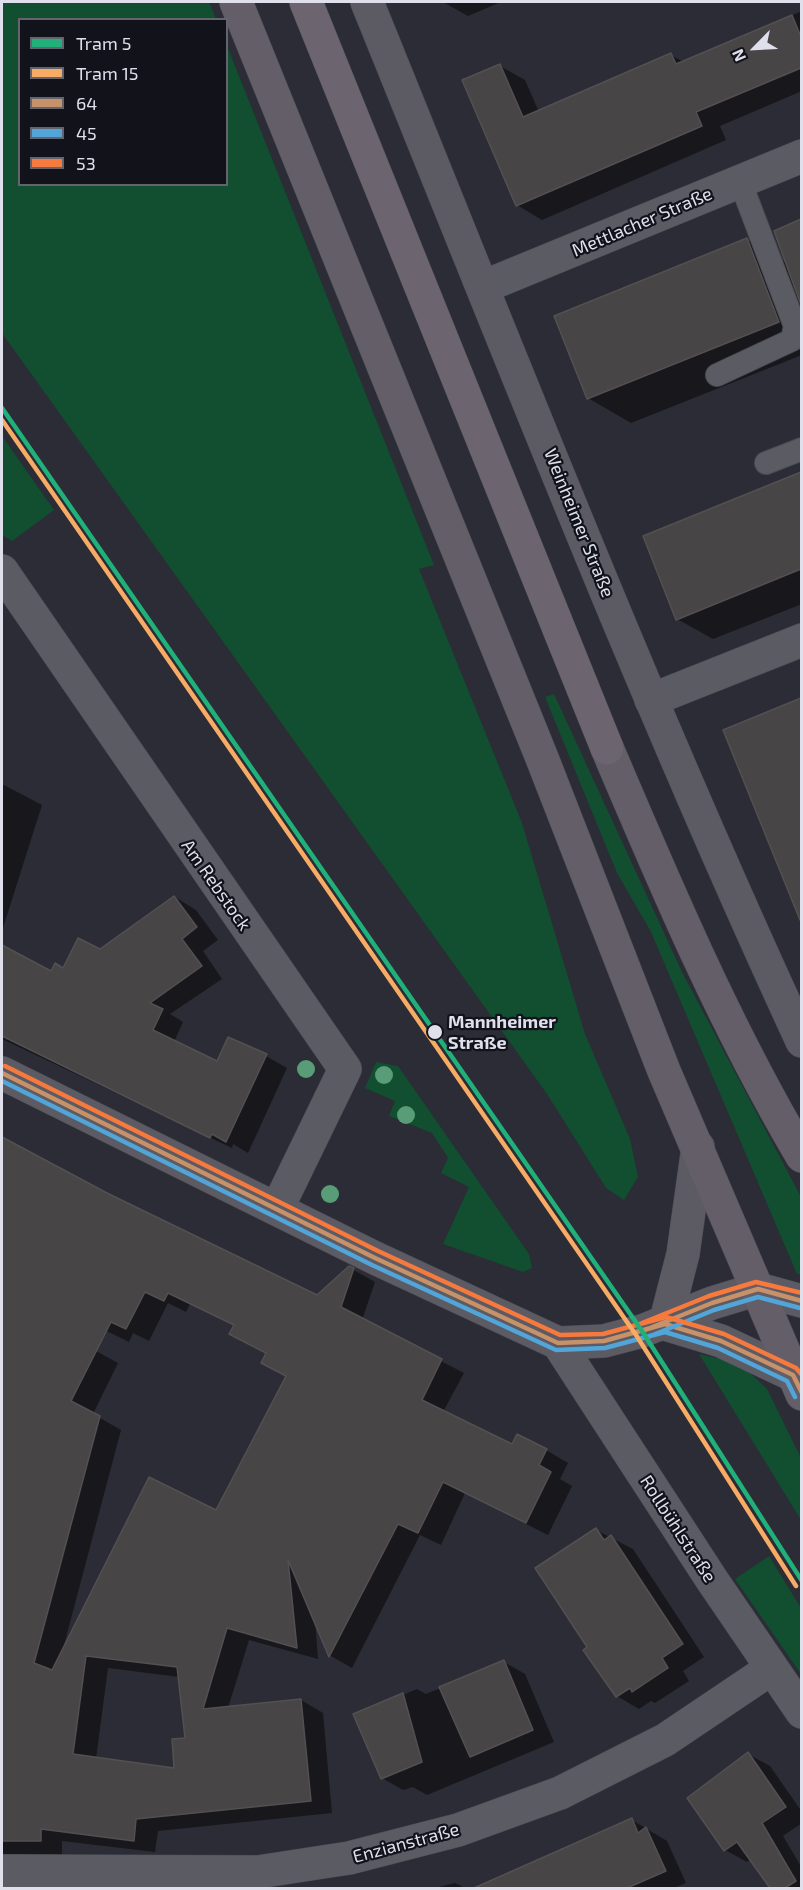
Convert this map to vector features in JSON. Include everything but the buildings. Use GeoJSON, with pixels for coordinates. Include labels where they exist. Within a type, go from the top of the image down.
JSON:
{"type":"FeatureCollection","features":[{"type":"Feature","properties":{"kind":"highway"},"geometry":{"type":"LineString","coordinates":[[306,2],[607,748]]}},
{"type":"Feature","properties":{"kind":"main road"},"geometry":{"type":"LineString","coordinates":[[236,2],[542,758],[664,1071],[797,1384]]}},
{"type":"Feature","properties":{"kind":"main road"},"geometry":{"type":"LineString","coordinates":[[607,748],[674,905],[762,1089],[801,1156]]}},
{"type":"Feature","properties":{"kind":"street","name":"Weinheimer Straße"},"geometry":{"type":"LineString","coordinates":[[367,2],[651,700],[727,879],[801,1041]]}},
{"type":"Feature","properties":{"kind":"street","name":"Mettlacher Straße"},"geometry":{"type":"LineString","coordinates":[[483,287],[801,156]]}},
{"type":"Feature","properties":{"kind":"street","name":"Am Rebstock"},"geometry":{"type":"LineString","coordinates":[[2,574],[345,1069],[277,1209]]}},
{"type":"Feature","properties":{"kind":"street"},"geometry":{"type":"LineString","coordinates":[[651,700],[801,639]]}},
{"type":"Feature","properties":{"kind":"street"},"geometry":{"type":"LineString","coordinates":[[2,1073],[484,1310],[558,1343],[604,1341],[665,1324],[712,1303],[758,1289],[801,1301]]}},
{"type":"Feature","properties":{"kind":"street"},"geometry":{"type":"LineString","coordinates":[[665,1324],[683,1254],[698,1147]]}},
{"type":"Feature","properties":{"kind":"street"},"geometry":{"type":"LineString","coordinates":[[665,1324],[722,1341],[797,1384]]}},
{"type":"Feature","properties":{"kind":"street","name":"Rollbühlstraße"},"geometry":{"type":"LineString","coordinates":[[558,1343],[801,1712]]}},
{"type":"Feature","properties":{"kind":"street","name":"Enzianstraße"},"geometry":{"type":"LineString","coordinates":[[2,1870],[173,1881],[258,1872],[349,1858],[458,1830],[560,1793],[665,1740],[772,1668]]}},
{"type":"Feature","properties":{"kind":"lane"},"geometry":{"type":"LineString","coordinates":[[717,375],[792,340],[795,326],[740,182]]}},
{"type":"Feature","properties":{"kind":"lane"},"geometry":{"type":"LineString","coordinates":[[766,463],[801,448]]}},
{"type":"Feature","properties":{"kind":"green space"},"geometry":{"type":"Polygon","coordinates":[[[2,2],[209,2],[216,18],[18,18],[18,186],[228,186],[228,49],[434,565],[419,569],[522,823],[585,1034],[630,1139],[638,1177],[624,1200],[606,1188],[547,1094],[2,333],[2,2]]]}},
{"type":"Feature","properties":{"kind":"green space"},"geometry":{"type":"Polygon","coordinates":[[[2,436],[54,510],[12,541],[2,535],[2,436]]]}},
{"type":"Feature","properties":{"kind":"green space"},"geometry":{"type":"Polygon","coordinates":[[[554,694],[682,972],[801,1197],[801,1274],[797,1274],[651,932],[617,873],[545,697],[554,694]]]}},
{"type":"Feature","properties":{"kind":"green space"},"geometry":{"type":"Polygon","coordinates":[[[376,1062],[398,1066],[529,1254],[532,1268],[523,1272],[443,1244],[469,1187],[441,1173],[448,1158],[432,1133],[389,1116],[395,1101],[365,1088],[376,1062]]]}},
{"type":"Feature","properties":{"kind":"green space"},"geometry":{"type":"Polygon","coordinates":[[[699,1354],[740,1363],[767,1389],[801,1458],[801,1520],[699,1354]]]}},
{"type":"Feature","properties":{"kind":"green space"},"geometry":{"type":"Polygon","coordinates":[[[769,1556],[801,1608],[801,1674],[735,1579],[769,1556]]]}},
{"type":"Feature","properties":{"kind":"tram line","name":"5"},"geometry":{"type":"LineString","coordinates":[[2,408],[642,1331],[802,1581]]}},
{"type":"Feature","properties":{"kind":"tram line","name":"15"},"geometry":{"type":"LineString","coordinates":[[2,420],[636,1335],[796,1586]]}},
{"type":"Feature","properties":{"kind":"transit line","name":"53"},"geometry":{"type":"LineString","coordinates":[[5,1066],[378,1251],[560,1335],[603,1334],[666,1317],[724,1334],[796,1368],[802,1375]]}},
{"type":"Feature","properties":{"kind":"transit line","name":"64"},"geometry":{"type":"LineString","coordinates":[[2,1073],[375,1258],[558,1343],[604,1341],[665,1324],[721,1341],[793,1375],[802,1393]]}},
{"type":"Feature","properties":{"kind":"transit line","name":"45"},"geometry":{"type":"LineString","coordinates":[[2,1081],[372,1265],[556,1350],[605,1348],[665,1332],[718,1348],[787,1381],[795,1397]]}},
{"type":"Feature","properties":{"kind":"transit line","name":"53"},"geometry":{"type":"LineString","coordinates":[[642,1323],[709,1296],[756,1282],[802,1293]]}},
{"type":"Feature","properties":{"kind":"transit line","name":"64"},"geometry":{"type":"LineString","coordinates":[[645,1330],[712,1303],[758,1289],[802,1301]]}},
{"type":"Feature","properties":{"kind":"transit line","name":"45"},"geometry":{"type":"LineString","coordinates":[[648,1337],[714,1310],[758,1297],[800,1308]]}},
{"type":"Feature","properties":{"kind":"place","name":"Mannheimer Straße"},"geometry":{"type":"Point","coordinates":[435,1032]}}]}
